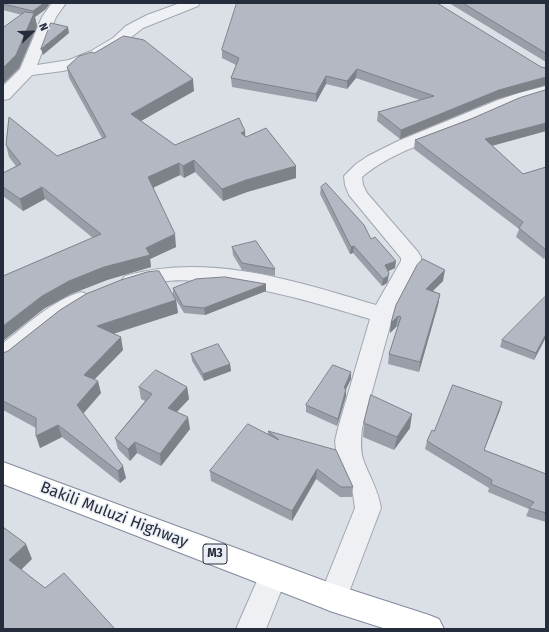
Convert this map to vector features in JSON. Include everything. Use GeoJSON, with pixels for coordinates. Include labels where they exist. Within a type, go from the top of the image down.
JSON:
{"type":"FeatureCollection","features":[{"type":"Feature","properties":{"kind":"highway","name":"Bakili Muluzi Highway"},"geometry":{"type":"LineString","coordinates":[[3,473],[333,598],[429,629]]}},
{"type":"Feature","properties":{"kind":"street"},"geometry":{"type":"LineString","coordinates":[[3,95],[27,71],[50,17],[59,3]]}},
{"type":"Feature","properties":{"kind":"street"},"geometry":{"type":"LineString","coordinates":[[27,71],[53,69],[85,59],[118,42],[130,30],[193,3]]}},
{"type":"Feature","properties":{"kind":"street"},"geometry":{"type":"LineString","coordinates":[[333,598],[368,508],[366,494],[350,458],[348,441],[350,428],[382,315],[410,266],[411,261],[359,195],[354,185],[353,176],[359,170],[389,154],[509,102],[546,90]]}},
{"type":"Feature","properties":{"kind":"street"},"geometry":{"type":"LineString","coordinates":[[3,356],[54,315],[108,289],[147,276],[184,272],[222,276],[284,286],[382,315]]}},
{"type":"Feature","properties":{"kind":"street"},"geometry":{"type":"LineString","coordinates":[[251,629],[273,576]]}},
{"type":"Feature","properties":{"kind":"building"},"geometry":{"type":"Polygon","coordinates":[[[3,3],[44,3],[33,11],[3,3]]]}},
{"type":"Feature","properties":{"kind":"building"},"geometry":{"type":"Polygon","coordinates":[[[237,3],[437,3],[541,67],[546,68],[546,77],[499,90],[401,130],[378,112],[434,96],[357,69],[347,81],[326,76],[316,94],[231,78],[239,58],[222,50],[237,3]]]}},
{"type":"Feature","properties":{"kind":"building"},"geometry":{"type":"Polygon","coordinates":[[[463,3],[546,3],[546,53],[463,3]]]}},
{"type":"Feature","properties":{"kind":"building"},"geometry":{"type":"Polygon","coordinates":[[[25,12],[34,13],[16,55],[3,68],[3,28],[25,12]]]}},
{"type":"Feature","properties":{"kind":"building"},"geometry":{"type":"Polygon","coordinates":[[[51,23],[68,27],[41,49],[51,23]]]}},
{"type":"Feature","properties":{"kind":"building"},"geometry":{"type":"Polygon","coordinates":[[[124,36],[144,40],[193,79],[131,114],[175,145],[239,118],[245,131],[241,133],[246,137],[266,128],[296,166],[246,180],[222,189],[194,160],[183,166],[179,163],[148,177],[175,234],[146,248],[150,255],[104,267],[69,281],[42,296],[3,326],[3,276],[101,234],[42,187],[20,199],[3,187],[3,173],[21,164],[6,145],[9,117],[57,156],[106,137],[67,67],[79,56],[92,52],[94,53],[124,36]]]}},
{"type":"Feature","properties":{"kind":"building"},"geometry":{"type":"Polygon","coordinates":[[[546,90],[546,123],[485,139],[523,174],[546,167],[546,250],[519,228],[523,222],[415,140],[471,119],[519,98],[546,90]]]}},
{"type":"Feature","properties":{"kind":"building"},"geometry":{"type":"Polygon","coordinates":[[[326,183],[364,225],[371,239],[375,237],[396,261],[385,265],[389,273],[388,276],[383,279],[354,246],[351,247],[321,187],[326,183]]]}},
{"type":"Feature","properties":{"kind":"building"},"geometry":{"type":"Polygon","coordinates":[[[256,241],[275,269],[242,263],[232,247],[256,241]]]}},
{"type":"Feature","properties":{"kind":"building"},"geometry":{"type":"Polygon","coordinates":[[[423,259],[445,270],[426,289],[440,294],[420,362],[389,354],[401,317],[398,316],[391,323],[396,305],[417,265],[423,259]]]}},
{"type":"Feature","properties":{"kind":"building"},"geometry":{"type":"Polygon","coordinates":[[[159,271],[176,300],[97,326],[121,337],[84,375],[98,381],[77,405],[123,466],[118,471],[58,425],[36,436],[36,418],[3,401],[3,353],[8,351],[60,310],[86,294],[121,280],[147,272],[159,271]]]}},
{"type":"Feature","properties":{"kind":"building"},"geometry":{"type":"Polygon","coordinates":[[[225,277],[266,284],[204,308],[183,306],[173,288],[196,279],[225,277]]]}},
{"type":"Feature","properties":{"kind":"building"},"geometry":{"type":"Polygon","coordinates":[[[545,297],[546,334],[536,353],[502,340],[545,297]]]}},
{"type":"Feature","properties":{"kind":"building"},"geometry":{"type":"Polygon","coordinates":[[[218,344],[230,364],[203,374],[191,354],[218,344]]]}},
{"type":"Feature","properties":{"kind":"building"},"geometry":{"type":"Polygon","coordinates":[[[333,365],[351,372],[344,388],[346,389],[338,419],[306,405],[333,365]]]}},
{"type":"Feature","properties":{"kind":"building"},"geometry":{"type":"Polygon","coordinates":[[[156,370],[187,387],[168,408],[188,417],[160,454],[135,442],[128,449],[115,438],[152,394],[139,387],[156,370]]]}},
{"type":"Feature","properties":{"kind":"building"},"geometry":{"type":"Polygon","coordinates":[[[453,385],[502,402],[484,450],[546,474],[546,513],[529,508],[534,502],[491,484],[492,480],[427,441],[432,430],[434,431],[453,385]]]}},
{"type":"Feature","properties":{"kind":"building"},"geometry":{"type":"Polygon","coordinates":[[[371,395],[412,414],[397,437],[364,423],[371,395]]]}},
{"type":"Feature","properties":{"kind":"building"},"geometry":{"type":"Polygon","coordinates":[[[248,424],[279,440],[268,431],[336,450],[353,487],[341,487],[317,469],[292,511],[210,471],[248,424]]]}},
{"type":"Feature","properties":{"kind":"building"},"geometry":{"type":"Polygon","coordinates":[[[3,527],[26,544],[9,560],[45,588],[64,573],[115,629],[3,629],[3,527]]]}}]}
